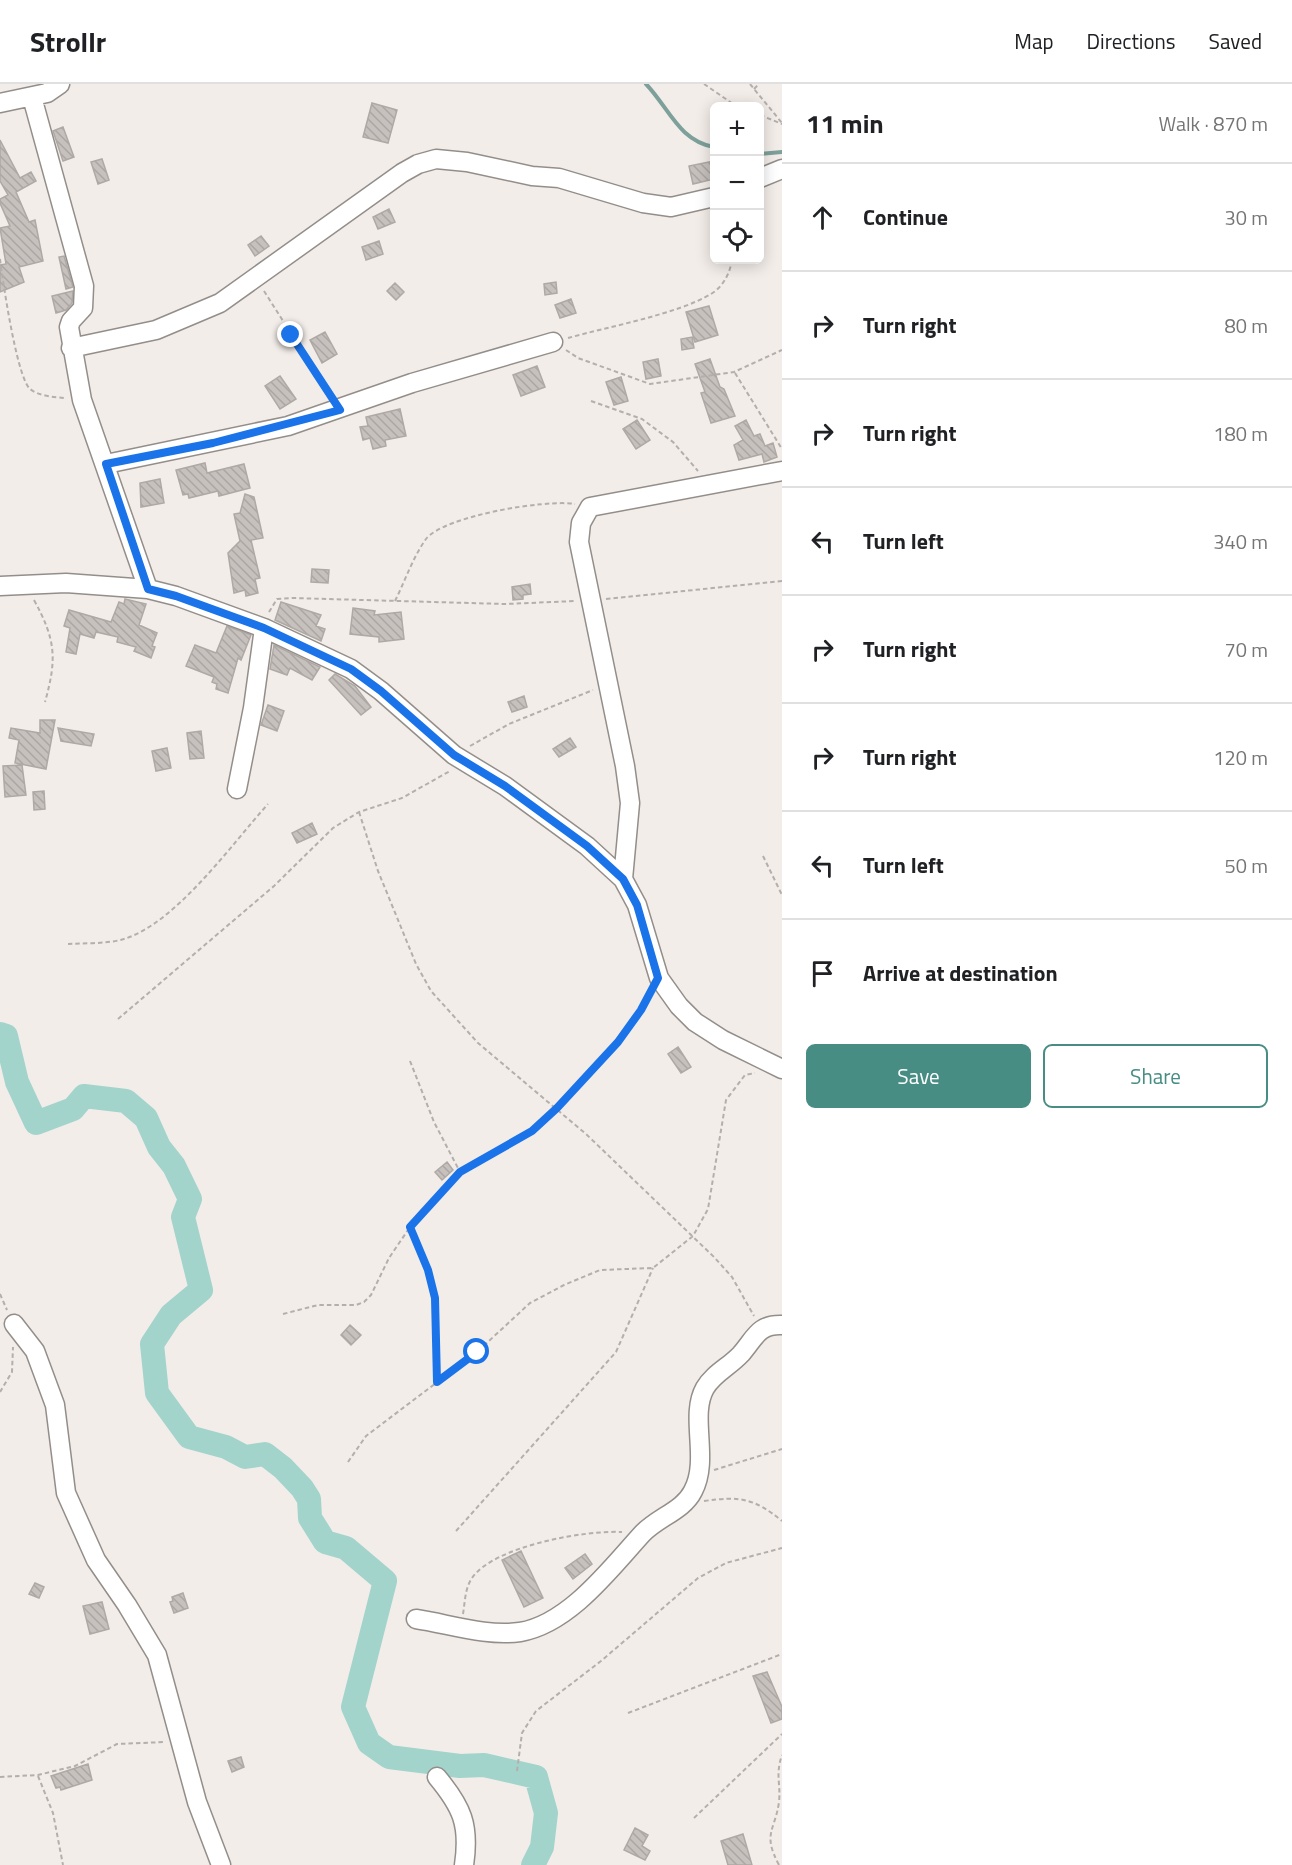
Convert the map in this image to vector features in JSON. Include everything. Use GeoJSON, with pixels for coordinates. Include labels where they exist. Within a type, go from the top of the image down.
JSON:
{"type":"FeatureCollection","features":[{"type":"Feature","properties":{"kind":"street"},"geometry":{"type":"LineString","coordinates":[[0,103],[47,93],[60,84]]}},
{"type":"Feature","properties":{"kind":"street"},"geometry":{"type":"LineString","coordinates":[[32,97],[84,286],[83,308],[71,321],[69,327],[82,400],[148,589]]}},
{"type":"Feature","properties":{"kind":"street"},"geometry":{"type":"LineString","coordinates":[[71,348],[156,330],[185,320],[220,303],[402,173],[418,164],[436,159],[467,162],[532,176],[559,178],[643,203],[671,207],[710,198]]}},
{"type":"Feature","properties":{"kind":"street"},"geometry":{"type":"LineString","coordinates":[[764,176],[782,169]]}},
{"type":"Feature","properties":{"kind":"street"},"geometry":{"type":"LineString","coordinates":[[106,464],[235,438],[340,410],[412,383],[554,342]]}},
{"type":"Feature","properties":{"kind":"street"},"geometry":{"type":"LineString","coordinates":[[623,879],[630,803],[621,743],[579,542],[581,523],[590,507],[782,471]]}},
{"type":"Feature","properties":{"kind":"street"},"geometry":{"type":"LineString","coordinates":[[0,586],[66,583],[148,589],[176,596],[264,628],[351,669],[381,691],[454,755],[473,765],[587,846],[623,879],[637,905],[658,978],[679,1006],[695,1022],[723,1040],[782,1069]]}},
{"type":"Feature","properties":{"kind":"street"},"geometry":{"type":"LineString","coordinates":[[237,789],[253,708],[264,628]]}},
{"type":"Feature","properties":{"kind":"street"},"geometry":{"type":"LineString","coordinates":[[14,1324],[35,1351],[55,1405],[66,1493],[96,1560],[157,1655],[196,1802],[221,1865]]}},
{"type":"Feature","properties":{"kind":"street"},"geometry":{"type":"LineString","coordinates":[[416,1619],[503,1632],[519,1632],[538,1627],[556,1617],[621,1561],[643,1533],[663,1516],[686,1504],[700,1474],[700,1415],[703,1392],[712,1377],[740,1355],[760,1329],[770,1324],[782,1325]]}},
{"type":"Feature","properties":{"kind":"street"},"geometry":{"type":"LineString","coordinates":[[437,1777],[457,1801],[464,1819],[466,1836],[464,1865]]}},
{"type":"Feature","properties":{"kind":"path"},"geometry":{"type":"LineString","coordinates":[[704,84],[730,102]]}},
{"type":"Feature","properties":{"kind":"path"},"geometry":{"type":"LineString","coordinates":[[750,84],[782,123]]}},
{"type":"Feature","properties":{"kind":"path"},"geometry":{"type":"LineString","coordinates":[[754,89],[759,84]]}},
{"type":"Feature","properties":{"kind":"path"},"geometry":{"type":"LineString","coordinates":[[764,117],[782,123]]}},
{"type":"Feature","properties":{"kind":"path"},"geometry":{"type":"LineString","coordinates":[[0,259],[17,351],[29,387],[47,396],[82,400]]}},
{"type":"Feature","properties":{"kind":"path"},"geometry":{"type":"LineString","coordinates":[[554,342],[694,302],[712,293],[722,283],[731,264]]}},
{"type":"Feature","properties":{"kind":"path"},"geometry":{"type":"LineString","coordinates":[[255,276],[340,410]]}},
{"type":"Feature","properties":{"kind":"path"},"geometry":{"type":"LineString","coordinates":[[554,342],[578,358],[650,384],[734,372],[782,350]]}},
{"type":"Feature","properties":{"kind":"path"},"geometry":{"type":"LineString","coordinates":[[734,372],[782,449]]}},
{"type":"Feature","properties":{"kind":"path"},"geometry":{"type":"LineString","coordinates":[[591,401],[642,418],[673,441],[710,484]]}},
{"type":"Feature","properties":{"kind":"path"},"geometry":{"type":"LineString","coordinates":[[395,601],[428,537],[443,528],[518,506],[541,502],[564,502],[590,507]]}},
{"type":"Feature","properties":{"kind":"path"},"geometry":{"type":"LineString","coordinates":[[264,628],[271,605],[277,599],[505,604],[591,601],[782,581]]}},
{"type":"Feature","properties":{"kind":"path"},"geometry":{"type":"LineString","coordinates":[[26,584],[46,622],[53,648],[54,669],[45,702]]}},
{"type":"Feature","properties":{"kind":"path"},"geometry":{"type":"LineString","coordinates":[[454,755],[509,724],[607,684]]}},
{"type":"Feature","properties":{"kind":"path"},"geometry":{"type":"LineString","coordinates":[[118,1019],[274,886],[333,828],[359,812],[402,798],[440,776],[473,765]]}},
{"type":"Feature","properties":{"kind":"path"},"geometry":{"type":"LineString","coordinates":[[68,944],[122,940],[144,931],[159,921],[189,894],[268,804]]}},
{"type":"Feature","properties":{"kind":"path"},"geometry":{"type":"LineString","coordinates":[[359,812],[378,871],[416,964],[431,991],[478,1043],[557,1108],[693,1236],[732,1277],[750,1304],[760,1329]]}},
{"type":"Feature","properties":{"kind":"path"},"geometry":{"type":"LineString","coordinates":[[763,856],[782,895]]}},
{"type":"Feature","properties":{"kind":"path"},"geometry":{"type":"LineString","coordinates":[[283,1314],[318,1305],[360,1304],[371,1295],[389,1258],[410,1227],[460,1172],[532,1131],[557,1108],[618,1042],[641,1010],[658,978]]}},
{"type":"Feature","properties":{"kind":"path"},"geometry":{"type":"LineString","coordinates":[[410,1061],[434,1122],[460,1172]]}},
{"type":"Feature","properties":{"kind":"path"},"geometry":{"type":"LineString","coordinates":[[456,1532],[616,1352],[653,1268],[693,1236],[708,1209],[726,1100],[745,1075],[782,1069]]}},
{"type":"Feature","properties":{"kind":"path"},"geometry":{"type":"LineString","coordinates":[[410,1227],[428,1270],[435,1298],[437,1382]]}},
{"type":"Feature","properties":{"kind":"path"},"geometry":{"type":"LineString","coordinates":[[348,1462],[366,1436],[477,1352],[530,1304],[600,1270],[653,1268]]}},
{"type":"Feature","properties":{"kind":"path"},"geometry":{"type":"LineString","coordinates":[[700,1474],[782,1449]]}},
{"type":"Feature","properties":{"kind":"path"},"geometry":{"type":"LineString","coordinates":[[686,1504],[741,1499],[762,1505],[782,1521]]}},
{"type":"Feature","properties":{"kind":"path"},"geometry":{"type":"LineString","coordinates":[[461,1626],[467,1587],[482,1567],[498,1558],[531,1546],[602,1531],[643,1533]]}},
{"type":"Feature","properties":{"kind":"path"},"geometry":{"type":"LineString","coordinates":[[517,1771],[522,1733],[536,1711],[601,1661],[698,1578],[726,1563],[782,1548]]}},
{"type":"Feature","properties":{"kind":"path"},"geometry":{"type":"LineString","coordinates":[[628,1713],[782,1654]]}},
{"type":"Feature","properties":{"kind":"path"},"geometry":{"type":"LineString","coordinates":[[694,1818],[782,1734]]}},
{"type":"Feature","properties":{"kind":"path"},"geometry":{"type":"LineString","coordinates":[[0,1778],[38,1775],[75,1766],[117,1744],[180,1741]]}},
{"type":"Feature","properties":{"kind":"path"},"geometry":{"type":"LineString","coordinates":[[779,1865],[769,1843],[779,1798],[777,1779],[782,1755]]}},
{"type":"Feature","properties":{"kind":"path"},"geometry":{"type":"LineString","coordinates":[[38,1775],[53,1813],[63,1865]]}},
{"type":"Feature","properties":{"kind":"building"},"geometry":{"type":"Polygon","coordinates":[[[372,103],[397,110],[388,143],[363,137],[372,103]]]}},
{"type":"Feature","properties":{"kind":"building"},"geometry":{"type":"Polygon","coordinates":[[[63,127],[74,157],[63,161],[53,131],[63,127]]]}},
{"type":"Feature","properties":{"kind":"building"},"geometry":{"type":"Polygon","coordinates":[[[0,140],[20,178],[31,172],[36,181],[16,192],[29,222],[35,220],[43,261],[19,267],[24,282],[0,292],[0,265],[6,264],[0,228],[10,226],[0,203],[0,199],[8,195],[0,181],[0,140]]]}},
{"type":"Feature","properties":{"kind":"building"},"geometry":{"type":"Polygon","coordinates":[[[102,159],[109,180],[98,184],[91,162],[102,159]]]}},
{"type":"Feature","properties":{"kind":"building"},"geometry":{"type":"Polygon","coordinates":[[[710,162],[710,180],[693,184],[689,166],[710,162]]]}},
{"type":"Feature","properties":{"kind":"building"},"geometry":{"type":"Polygon","coordinates":[[[389,209],[395,222],[378,229],[373,217],[389,209]]]}},
{"type":"Feature","properties":{"kind":"building"},"geometry":{"type":"Polygon","coordinates":[[[261,236],[269,246],[255,256],[248,245],[261,236]]]}},
{"type":"Feature","properties":{"kind":"building"},"geometry":{"type":"Polygon","coordinates":[[[379,241],[383,254],[366,260],[362,247],[379,241]]]}},
{"type":"Feature","properties":{"kind":"building"},"geometry":{"type":"Polygon","coordinates":[[[64,256],[73,287],[66,289],[59,257],[64,256]]]}},
{"type":"Feature","properties":{"kind":"building"},"geometry":{"type":"Polygon","coordinates":[[[556,282],[557,293],[545,295],[544,284],[556,282]]]}},
{"type":"Feature","properties":{"kind":"building"},"geometry":{"type":"Polygon","coordinates":[[[395,283],[404,292],[396,300],[387,291],[395,283]]]}},
{"type":"Feature","properties":{"kind":"building"},"geometry":{"type":"Polygon","coordinates":[[[73,291],[72,303],[66,310],[56,313],[52,296],[73,291]]]}},
{"type":"Feature","properties":{"kind":"building"},"geometry":{"type":"Polygon","coordinates":[[[571,299],[576,313],[560,318],[555,305],[571,299]]]}},
{"type":"Feature","properties":{"kind":"building"},"geometry":{"type":"Polygon","coordinates":[[[709,306],[718,335],[695,342],[686,312],[709,306]]]}},
{"type":"Feature","properties":{"kind":"building"},"geometry":{"type":"Polygon","coordinates":[[[325,332],[337,354],[322,363],[310,340],[325,332]]]}},
{"type":"Feature","properties":{"kind":"building"},"geometry":{"type":"Polygon","coordinates":[[[692,337],[694,348],[682,350],[681,339],[692,337]]]}},
{"type":"Feature","properties":{"kind":"building"},"geometry":{"type":"Polygon","coordinates":[[[658,359],[661,376],[646,379],[643,362],[658,359]]]}},
{"type":"Feature","properties":{"kind":"building"},"geometry":{"type":"Polygon","coordinates":[[[710,359],[720,387],[724,389],[735,416],[711,423],[701,393],[705,392],[695,364],[710,359]]]}},
{"type":"Feature","properties":{"kind":"building"},"geometry":{"type":"Polygon","coordinates":[[[537,366],[545,387],[521,396],[513,375],[537,366]]]}},
{"type":"Feature","properties":{"kind":"building"},"geometry":{"type":"Polygon","coordinates":[[[280,376],[296,399],[280,409],[265,386],[280,376]]]}},
{"type":"Feature","properties":{"kind":"building"},"geometry":{"type":"Polygon","coordinates":[[[621,377],[628,401],[614,405],[606,382],[621,377]]]}},
{"type":"Feature","properties":{"kind":"building"},"geometry":{"type":"Polygon","coordinates":[[[400,409],[406,436],[385,440],[386,446],[373,449],[370,438],[363,440],[360,427],[368,426],[366,417],[400,409]]]}},
{"type":"Feature","properties":{"kind":"building"},"geometry":{"type":"Polygon","coordinates":[[[637,420],[650,440],[636,449],[623,429],[637,420]]]}},
{"type":"Feature","properties":{"kind":"building"},"geometry":{"type":"Polygon","coordinates":[[[746,420],[754,436],[760,434],[765,446],[773,443],[777,457],[764,462],[762,454],[739,460],[734,445],[743,440],[735,426],[746,420]]]}},
{"type":"Feature","properties":{"kind":"building"},"geometry":{"type":"Polygon","coordinates":[[[205,463],[207,473],[244,464],[250,488],[219,496],[218,491],[189,498],[188,494],[183,495],[176,470],[205,463]]]}},
{"type":"Feature","properties":{"kind":"building"},"geometry":{"type":"Polygon","coordinates":[[[160,479],[164,503],[141,507],[140,483],[160,479]]]}},
{"type":"Feature","properties":{"kind":"building"},"geometry":{"type":"Polygon","coordinates":[[[245,494],[254,497],[263,538],[251,540],[260,578],[255,579],[258,593],[246,596],[245,590],[234,593],[228,553],[240,541],[234,514],[240,513],[245,494]]]}},
{"type":"Feature","properties":{"kind":"building"},"geometry":{"type":"Polygon","coordinates":[[[312,569],[329,570],[328,583],[311,582],[312,569]]]}},
{"type":"Feature","properties":{"kind":"building"},"geometry":{"type":"Polygon","coordinates":[[[530,584],[531,594],[523,595],[523,599],[513,600],[512,587],[530,584]]]}},
{"type":"Feature","properties":{"kind":"building"},"geometry":{"type":"Polygon","coordinates":[[[125,599],[146,604],[139,625],[157,633],[152,646],[155,647],[151,658],[134,651],[136,647],[117,642],[118,637],[96,632],[94,638],[80,634],[76,654],[66,652],[70,628],[64,626],[69,610],[111,622],[119,602],[124,604],[125,599]]]}},
{"type":"Feature","properties":{"kind":"building"},"geometry":{"type":"Polygon","coordinates":[[[281,602],[321,615],[316,626],[325,629],[321,641],[275,620],[281,602]]]}},
{"type":"Feature","properties":{"kind":"building"},"geometry":{"type":"Polygon","coordinates":[[[353,608],[375,611],[374,615],[401,612],[404,639],[379,642],[379,637],[350,634],[353,608]]]}},
{"type":"Feature","properties":{"kind":"building"},"geometry":{"type":"Polygon","coordinates":[[[227,626],[251,635],[241,660],[238,658],[228,693],[216,689],[217,684],[212,682],[214,677],[186,666],[195,645],[216,653],[227,626]]]}},
{"type":"Feature","properties":{"kind":"building"},"geometry":{"type":"Polygon","coordinates":[[[274,645],[320,667],[312,680],[290,668],[287,675],[270,669],[274,645]]]}},
{"type":"Feature","properties":{"kind":"building"},"geometry":{"type":"Polygon","coordinates":[[[335,674],[355,686],[371,707],[361,715],[329,680],[335,674]]]}},
{"type":"Feature","properties":{"kind":"building"},"geometry":{"type":"Polygon","coordinates":[[[524,696],[527,707],[512,712],[508,702],[524,696]]]}},
{"type":"Feature","properties":{"kind":"building"},"geometry":{"type":"Polygon","coordinates":[[[268,705],[284,711],[277,731],[261,725],[268,705]]]}},
{"type":"Feature","properties":{"kind":"building"},"geometry":{"type":"Polygon","coordinates":[[[40,720],[55,720],[46,769],[15,763],[19,740],[9,738],[11,728],[40,733],[40,720]]]}},
{"type":"Feature","properties":{"kind":"building"},"geometry":{"type":"Polygon","coordinates":[[[58,728],[94,734],[91,746],[61,741],[58,728]]]}},
{"type":"Feature","properties":{"kind":"building"},"geometry":{"type":"Polygon","coordinates":[[[201,731],[204,758],[190,759],[187,733],[201,731]]]}},
{"type":"Feature","properties":{"kind":"building"},"geometry":{"type":"Polygon","coordinates":[[[570,738],[576,747],[559,757],[553,749],[570,738]]]}},
{"type":"Feature","properties":{"kind":"building"},"geometry":{"type":"Polygon","coordinates":[[[167,748],[171,768],[156,771],[152,751],[167,748]]]}},
{"type":"Feature","properties":{"kind":"building"},"geometry":{"type":"Polygon","coordinates":[[[22,765],[26,795],[5,797],[3,766],[22,765]]]}},
{"type":"Feature","properties":{"kind":"building"},"geometry":{"type":"Polygon","coordinates":[[[44,791],[45,809],[34,810],[33,792],[44,791]]]}},
{"type":"Feature","properties":{"kind":"building"},"geometry":{"type":"Polygon","coordinates":[[[312,823],[317,834],[297,843],[292,833],[312,823]]]}},
{"type":"Feature","properties":{"kind":"building"},"geometry":{"type":"Polygon","coordinates":[[[678,1047],[691,1067],[681,1073],[668,1054],[678,1047]]]}},
{"type":"Feature","properties":{"kind":"building"},"geometry":{"type":"Polygon","coordinates":[[[447,1162],[453,1170],[442,1180],[435,1172],[447,1162]]]}},
{"type":"Feature","properties":{"kind":"building"},"geometry":{"type":"Polygon","coordinates":[[[350,1325],[361,1335],[351,1345],[341,1335],[350,1325]]]}},
{"type":"Feature","properties":{"kind":"building"},"geometry":{"type":"Polygon","coordinates":[[[521,1551],[543,1598],[524,1607],[502,1560],[521,1551]]]}},
{"type":"Feature","properties":{"kind":"building"},"geometry":{"type":"Polygon","coordinates":[[[585,1554],[592,1564],[573,1579],[565,1568],[585,1554]]]}},
{"type":"Feature","properties":{"kind":"building"},"geometry":{"type":"Polygon","coordinates":[[[35,1583],[44,1587],[39,1598],[29,1594],[35,1583]]]}},
{"type":"Feature","properties":{"kind":"building"},"geometry":{"type":"Polygon","coordinates":[[[183,1593],[188,1608],[174,1613],[170,1602],[173,1601],[172,1597],[183,1593]]]}},
{"type":"Feature","properties":{"kind":"building"},"geometry":{"type":"Polygon","coordinates":[[[102,1602],[109,1629],[90,1634],[83,1606],[102,1602]]]}},
{"type":"Feature","properties":{"kind":"building"},"geometry":{"type":"Polygon","coordinates":[[[767,1672],[782,1707],[782,1719],[771,1723],[753,1676],[767,1672]]]}},
{"type":"Feature","properties":{"kind":"building"},"geometry":{"type":"Polygon","coordinates":[[[241,1757],[244,1767],[232,1772],[228,1761],[241,1757]]]}},
{"type":"Feature","properties":{"kind":"building"},"geometry":{"type":"Polygon","coordinates":[[[88,1764],[92,1780],[61,1790],[60,1787],[56,1788],[51,1776],[88,1764]]]}},
{"type":"Feature","properties":{"kind":"building"},"geometry":{"type":"Polygon","coordinates":[[[635,1828],[648,1835],[642,1846],[650,1851],[645,1860],[624,1850],[635,1828]]]}},
{"type":"Feature","properties":{"kind":"building"},"geometry":{"type":"Polygon","coordinates":[[[743,1834],[752,1865],[728,1865],[721,1841],[743,1834]]]}},
{"type":"Feature","properties":{"kind":"waterway"},"geometry":{"type":"LineString","coordinates":[[646,84],[683,131],[702,144],[710,146]]}},
{"type":"Feature","properties":{"kind":"waterway"},"geometry":{"type":"LineString","coordinates":[[764,154],[782,152]]}},
{"type":"Feature","properties":{"kind":"waterway"},"geometry":{"type":"LineString","coordinates":[[0,1034],[6,1036],[17,1082],[36,1123],[73,1109],[84,1096],[126,1101],[146,1118],[159,1147],[174,1166],[190,1199],[183,1217],[201,1290],[171,1315],[152,1344],[157,1393],[189,1437],[226,1447],[245,1457],[265,1454],[283,1468],[309,1499],[310,1518],[325,1542],[346,1548],[385,1581],[353,1707],[369,1743],[389,1757],[460,1766],[484,1765],[536,1777],[546,1813],[542,1847],[533,1865]]}},
{"type":"Feature","properties":{"kind":"route"},"geometry":{"type":"LineString","coordinates":[[291,335],[340,410],[288,426],[106,464],[148,589],[176,596],[264,628],[351,669],[381,691],[454,755],[505,786],[587,846],[623,879],[637,905],[658,978],[641,1010],[618,1042],[557,1108],[532,1131],[460,1172],[410,1227],[428,1270],[435,1298],[437,1382],[477,1352]]}}]}
